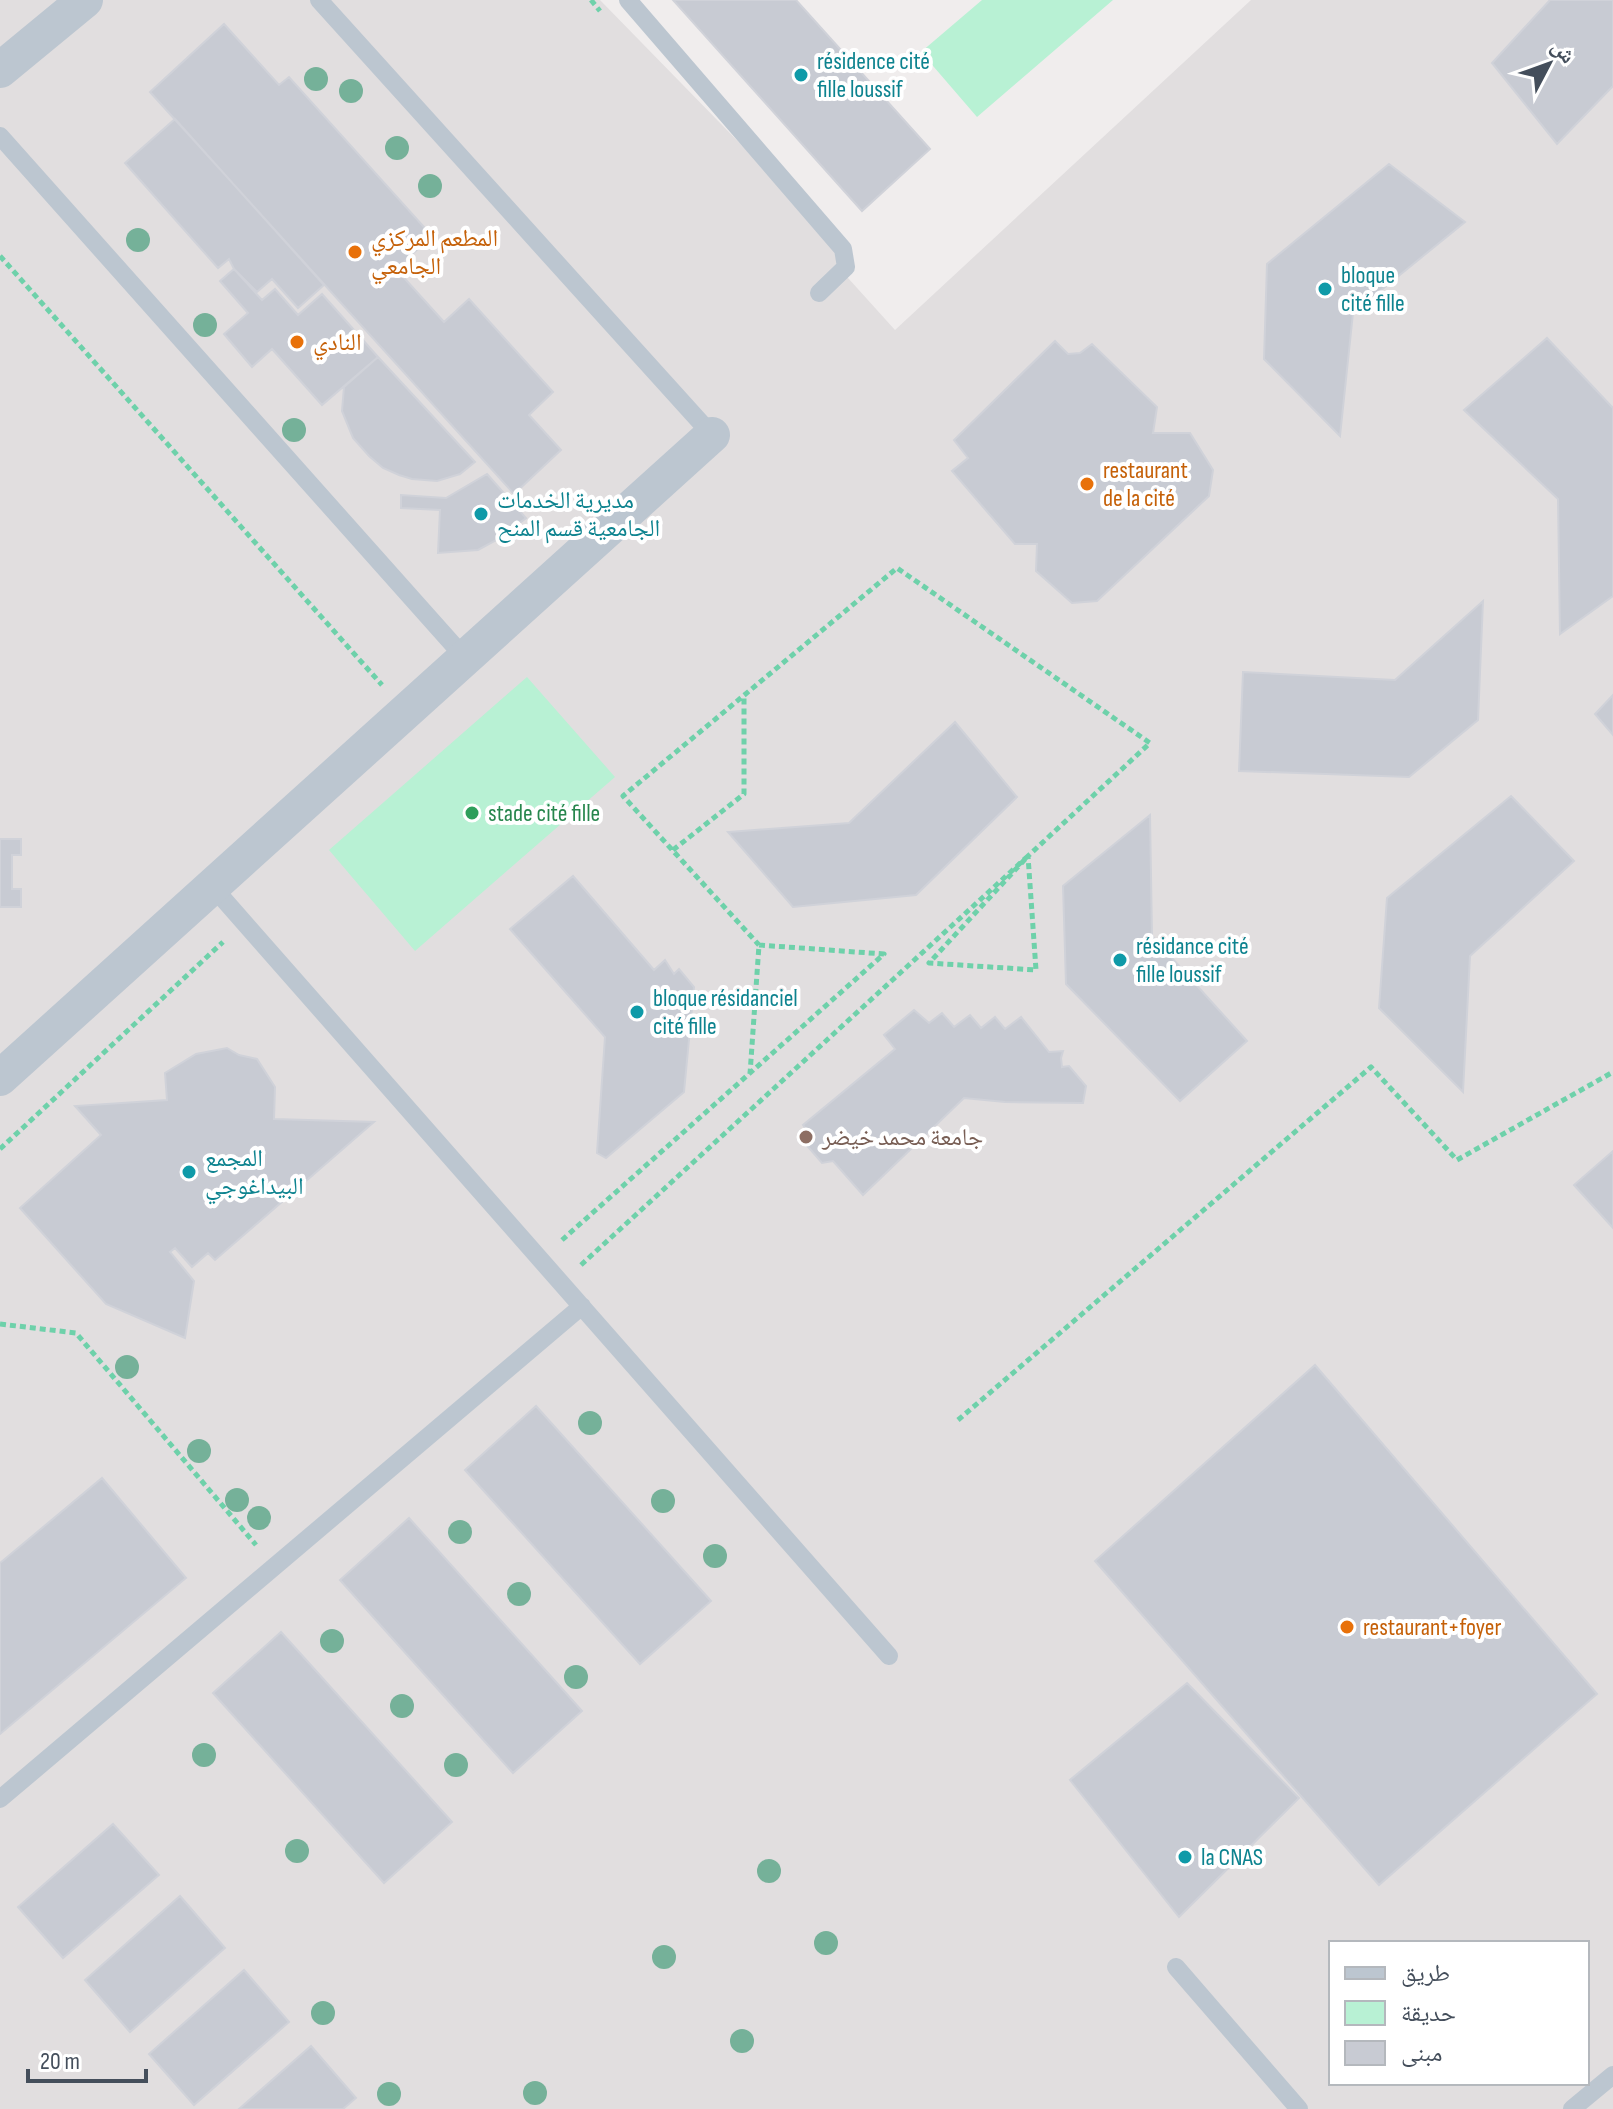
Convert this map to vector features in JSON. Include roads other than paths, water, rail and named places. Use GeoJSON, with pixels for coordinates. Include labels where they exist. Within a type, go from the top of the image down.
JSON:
{"type":"FeatureCollection","features":[{"type":"Feature","properties":{"kind":"street"},"geometry":{"type":"LineString","coordinates":[[0,70],[85,0]]}},
{"type":"Feature","properties":{"kind":"street"},"geometry":{"type":"LineString","coordinates":[[0,1078],[712,435]]}},
{"type":"Feature","properties":{"kind":"lane"},"geometry":{"type":"LineString","coordinates":[[319,0],[712,435]]}},
{"type":"Feature","properties":{"kind":"lane"},"geometry":{"type":"LineString","coordinates":[[628,0],[843,249],[846,267],[819,293]]}},
{"type":"Feature","properties":{"kind":"lane"},"geometry":{"type":"LineString","coordinates":[[0,136],[465,658]]}},
{"type":"Feature","properties":{"kind":"lane"},"geometry":{"type":"LineString","coordinates":[[212,886],[889,1656]]}},
{"type":"Feature","properties":{"kind":"lane"},"geometry":{"type":"LineString","coordinates":[[0,1799],[582,1306]]}},
{"type":"Feature","properties":{"kind":"lane"},"geometry":{"type":"LineString","coordinates":[[1176,1967],[1299,2109]]}},
{"type":"Feature","properties":{"kind":"lane"},"geometry":{"type":"LineString","coordinates":[[1572,2109],[1613,2075]]}},
{"type":"Feature","properties":{"kind":"place","name":"résidence cité fille loussif"},"geometry":{"type":"Point","coordinates":[801,75]}},
{"type":"Feature","properties":{"kind":"place","name":"المطعم المركزي الجامعي"},"geometry":{"type":"Point","coordinates":[355,252]}},
{"type":"Feature","properties":{"kind":"place","name":"bloque cité fille"},"geometry":{"type":"Point","coordinates":[1325,289]}},
{"type":"Feature","properties":{"kind":"place","name":"النادي"},"geometry":{"type":"Point","coordinates":[297,342]}},
{"type":"Feature","properties":{"kind":"place","name":"restaurant de la cité"},"geometry":{"type":"Point","coordinates":[1087,484]}},
{"type":"Feature","properties":{"kind":"place","name":"مديرية الخدمات الجامعية قسم المنح"},"geometry":{"type":"Point","coordinates":[481,514]}},
{"type":"Feature","properties":{"kind":"place","name":"stade cité fille"},"geometry":{"type":"Point","coordinates":[472,813]}},
{"type":"Feature","properties":{"kind":"place","name":"résidance cité fille loussif"},"geometry":{"type":"Point","coordinates":[1120,960]}},
{"type":"Feature","properties":{"kind":"place","name":"bloque résidanciel cité fille"},"geometry":{"type":"Point","coordinates":[637,1012]}},
{"type":"Feature","properties":{"kind":"place","name":"جامعة محمد خيضر"},"geometry":{"type":"Point","coordinates":[806,1137]}},
{"type":"Feature","properties":{"kind":"place","name":"المجمع البيداغوجي"},"geometry":{"type":"Point","coordinates":[189,1172]}},
{"type":"Feature","properties":{"kind":"place","name":"restaurant+foyer"},"geometry":{"type":"Point","coordinates":[1347,1627]}},
{"type":"Feature","properties":{"kind":"place","name":"la CNAS"},"geometry":{"type":"Point","coordinates":[1185,1857]}}]}
